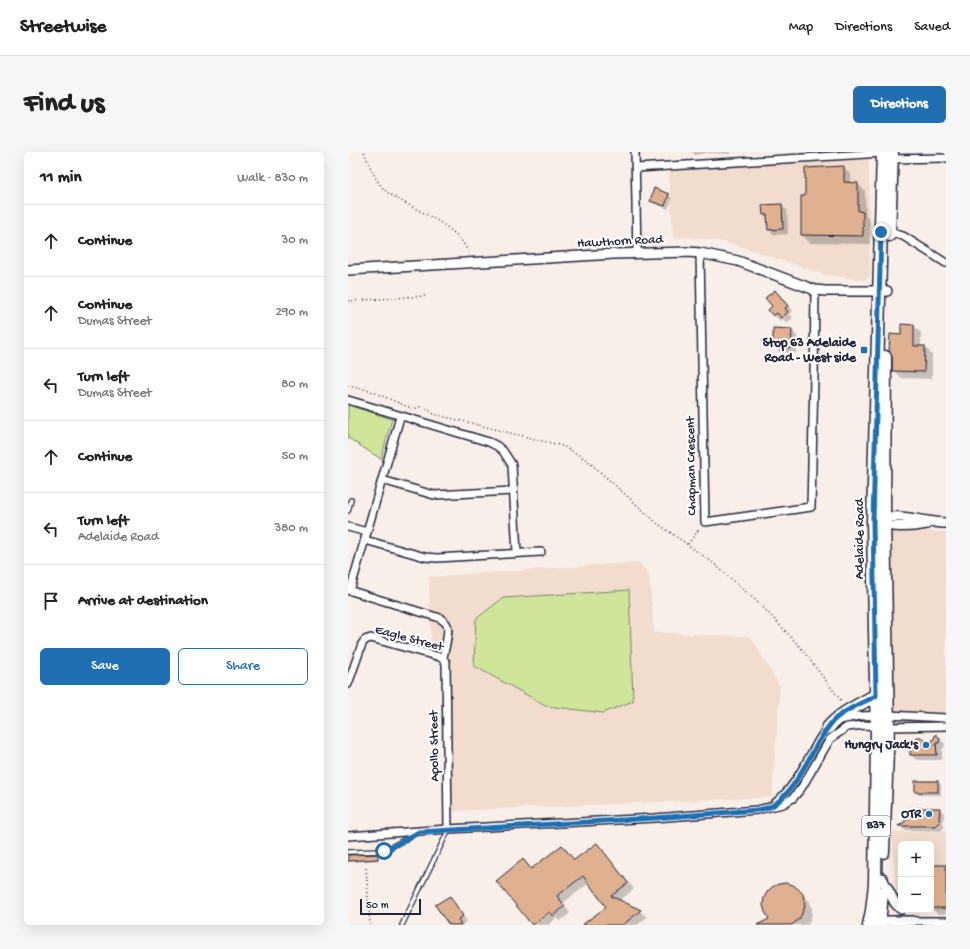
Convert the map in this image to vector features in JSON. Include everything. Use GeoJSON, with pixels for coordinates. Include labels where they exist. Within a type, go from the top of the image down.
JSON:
{"type":"FeatureCollection","features":[{"type":"Feature","properties":{"kind":"main road","name":"Adelaide Road"},"geometry":{"type":"LineString","coordinates":[[883,291],[889,232],[886,155]]}},
{"type":"Feature","properties":{"kind":"main road","name":"Adelaide Road"},"geometry":{"type":"LineString","coordinates":[[876,924],[872,911],[875,884],[882,721],[876,696],[886,155]]}},
{"type":"Feature","properties":{"kind":"main road","name":"Adelaide Road"},"geometry":{"type":"LineString","coordinates":[[876,924],[882,878],[880,521]]}},
{"type":"Feature","properties":{"kind":"main road"},"geometry":{"type":"LineString","coordinates":[[828,728],[839,716],[876,696]]}},
{"type":"Feature","properties":{"kind":"street"},"geometry":{"type":"LineString","coordinates":[[635,152],[637,254]]}},
{"type":"Feature","properties":{"kind":"street"},"geometry":{"type":"LineString","coordinates":[[636,168],[886,155],[946,158]]}},
{"type":"Feature","properties":{"kind":"street"},"geometry":{"type":"LineString","coordinates":[[889,232],[905,237],[946,263]]}},
{"type":"Feature","properties":{"kind":"street","name":"Hawthorn Road"},"geometry":{"type":"LineString","coordinates":[[348,270],[614,254],[688,252],[738,261],[815,290],[883,291]]}},
{"type":"Feature","properties":{"kind":"street","name":"Chapman Crescent"},"geometry":{"type":"LineString","coordinates":[[700,253],[705,522],[811,507],[815,290]]}},
{"type":"Feature","properties":{"kind":"street"},"geometry":{"type":"LineString","coordinates":[[348,400],[400,417],[489,442],[503,451],[512,466],[517,553]]}},
{"type":"Feature","properties":{"kind":"street"},"geometry":{"type":"LineString","coordinates":[[349,590],[365,540],[400,417]]}},
{"type":"Feature","properties":{"kind":"street"},"geometry":{"type":"LineString","coordinates":[[382,480],[434,495],[513,491]]}},
{"type":"Feature","properties":{"kind":"street"},"geometry":{"type":"LineString","coordinates":[[880,521],[902,518],[946,523]]}},
{"type":"Feature","properties":{"kind":"street"},"geometry":{"type":"LineString","coordinates":[[348,527],[367,532]]}},
{"type":"Feature","properties":{"kind":"street"},"geometry":{"type":"LineString","coordinates":[[365,540],[431,558],[541,552]]}},
{"type":"Feature","properties":{"kind":"street","name":"Apollo Street"},"geometry":{"type":"LineString","coordinates":[[349,590],[440,618],[448,626],[444,660],[449,829]]}},
{"type":"Feature","properties":{"kind":"street","name":"Eagle Street"},"geometry":{"type":"LineString","coordinates":[[348,684],[362,644],[365,640],[371,638],[444,660]]}},
{"type":"Feature","properties":{"kind":"street"},"geometry":{"type":"LineString","coordinates":[[771,807],[782,798],[792,785],[822,735],[828,728],[839,721],[859,716],[882,721],[946,726]]}},
{"type":"Feature","properties":{"kind":"street"},"geometry":{"type":"LineString","coordinates":[[348,836],[655,818],[757,810],[783,804],[793,798],[802,788],[830,739],[847,727],[882,721],[946,718]]}},
{"type":"Feature","properties":{"kind":"street"},"geometry":{"type":"LineString","coordinates":[[882,878],[898,906]]}},
{"type":"Feature","properties":{"kind":"street"},"geometry":{"type":"LineString","coordinates":[[904,913],[913,921]]}},
{"type":"Feature","properties":{"kind":"street"},"geometry":{"type":"LineString","coordinates":[[876,924],[913,921],[946,921]]}},
{"type":"Feature","properties":{"kind":"lane"},"geometry":{"type":"LineString","coordinates":[[348,510],[351,500]]}},
{"type":"Feature","properties":{"kind":"lane"},"geometry":{"type":"LineString","coordinates":[[402,925],[449,829]]}},
{"type":"Feature","properties":{"kind":"lane"},"geometry":{"type":"LineString","coordinates":[[348,852],[384,851],[419,832]]}},
{"type":"Feature","properties":{"kind":"path"},"geometry":{"type":"LineString","coordinates":[[364,152],[375,179],[386,191],[447,228],[460,239],[468,250],[471,263]]}},
{"type":"Feature","properties":{"kind":"path"},"geometry":{"type":"LineString","coordinates":[[348,301],[425,296]]}},
{"type":"Feature","properties":{"kind":"path"},"geometry":{"type":"LineString","coordinates":[[348,386],[368,390],[414,409],[423,406],[434,414],[563,446],[587,460],[657,523],[712,562],[762,606],[801,648],[845,706]]}},
{"type":"Feature","properties":{"kind":"path"},"geometry":{"type":"LineString","coordinates":[[688,545],[705,522]]}},
{"type":"Feature","properties":{"kind":"path"},"geometry":{"type":"LineString","coordinates":[[366,868],[370,925]]}},
{"type":"Feature","properties":{"kind":"shaded area"},"geometry":{"type":"Polygon","coordinates":[[[869,159],[870,276],[865,280],[826,275],[730,243],[690,237],[673,238],[669,170],[869,159]]]}},
{"type":"Feature","properties":{"kind":"shaded area"},"geometry":{"type":"Polygon","coordinates":[[[892,530],[946,532],[946,713],[895,713],[892,530]]]}},
{"type":"Feature","properties":{"kind":"shaded area"},"geometry":{"type":"Polygon","coordinates":[[[639,562],[649,574],[654,632],[751,637],[780,687],[772,797],[452,811],[450,655],[431,649],[429,577],[639,562]]]}},
{"type":"Feature","properties":{"kind":"shaded area"},"geometry":{"type":"Polygon","coordinates":[[[946,831],[946,911],[934,911],[934,841],[898,841],[898,910],[891,910],[895,889],[892,832],[946,831]]]}},
{"type":"Feature","properties":{"kind":"green space"},"geometry":{"type":"Polygon","coordinates":[[[348,405],[392,419],[381,459],[348,438],[348,405]]]}},
{"type":"Feature","properties":{"kind":"green space"},"geometry":{"type":"Polygon","coordinates":[[[629,590],[633,701],[603,713],[547,706],[474,666],[476,619],[503,598],[629,590]]]}},
{"type":"Feature","properties":{"kind":"building"},"geometry":{"type":"Polygon","coordinates":[[[844,166],[844,182],[858,183],[858,211],[863,212],[863,236],[801,235],[801,196],[805,196],[805,168],[844,166]]]}},
{"type":"Feature","properties":{"kind":"building"},"geometry":{"type":"Polygon","coordinates":[[[654,188],[669,194],[665,206],[650,201],[654,188]]]}},
{"type":"Feature","properties":{"kind":"building"},"geometry":{"type":"Polygon","coordinates":[[[782,204],[783,229],[768,230],[767,215],[763,215],[762,205],[782,204]]]}},
{"type":"Feature","properties":{"kind":"building"},"geometry":{"type":"Polygon","coordinates":[[[775,290],[788,306],[785,308],[788,312],[781,318],[777,313],[773,316],[768,310],[772,306],[765,298],[775,290]]]}},
{"type":"Feature","properties":{"kind":"building"},"geometry":{"type":"Polygon","coordinates":[[[901,324],[914,325],[914,346],[925,346],[924,372],[892,371],[892,357],[889,351],[890,334],[901,335],[901,324]]]}},
{"type":"Feature","properties":{"kind":"building"},"geometry":{"type":"Polygon","coordinates":[[[773,328],[792,329],[791,348],[773,347],[773,328]]]}},
{"type":"Feature","properties":{"kind":"building","name":"Hungry Jack's"},"geometry":{"type":"Polygon","coordinates":[[[936,734],[940,738],[939,743],[936,743],[937,755],[910,755],[910,746],[913,746],[917,737],[921,737],[930,745],[936,734]]]}},
{"type":"Feature","properties":{"kind":"building","name":"OTR"},"geometry":{"type":"Polygon","coordinates":[[[915,781],[938,781],[938,792],[915,792],[915,781]]]}},
{"type":"Feature","properties":{"kind":"building"},"geometry":{"type":"Polygon","coordinates":[[[910,808],[940,808],[939,820],[941,821],[936,826],[898,826],[907,820],[902,815],[910,808]]]}},
{"type":"Feature","properties":{"kind":"building"},"geometry":{"type":"Polygon","coordinates":[[[597,843],[628,883],[611,896],[641,910],[623,925],[582,925],[606,907],[583,876],[557,896],[565,906],[553,916],[550,912],[533,925],[496,881],[523,859],[531,869],[562,845],[574,860],[597,843]]]}},
{"type":"Feature","properties":{"kind":"building"},"geometry":{"type":"Polygon","coordinates":[[[378,854],[378,859],[348,861],[348,855],[378,854]]]}},
{"type":"Feature","properties":{"kind":"building"},"geometry":{"type":"Polygon","coordinates":[[[934,865],[946,865],[946,908],[934,908],[934,865]]]}},
{"type":"Feature","properties":{"kind":"building"},"geometry":{"type":"Polygon","coordinates":[[[786,883],[793,885],[803,894],[805,906],[800,918],[792,925],[757,925],[769,919],[763,905],[767,892],[772,887],[786,883]]]}},
{"type":"Feature","properties":{"kind":"building"},"geometry":{"type":"Polygon","coordinates":[[[450,896],[463,916],[458,920],[461,925],[449,925],[435,905],[450,896]]]}},
{"type":"Feature","properties":{"kind":"place","name":"Stop 63 Adelaide Road - West side"},"geometry":{"type":"Point","coordinates":[864,350]}},
{"type":"Feature","properties":{"kind":"place","name":"Hungry Jack's"},"geometry":{"type":"Point","coordinates":[926,745]}},
{"type":"Feature","properties":{"kind":"place","name":"OTR"},"geometry":{"type":"Point","coordinates":[929,814]}},
{"type":"Feature","properties":{"kind":"route"},"geometry":{"type":"LineString","coordinates":[[384,851],[419,832],[448,829],[655,818],[757,810],[771,807],[782,798],[792,785],[822,735],[835,720],[844,713],[876,696],[873,521],[881,232]]}}]}
